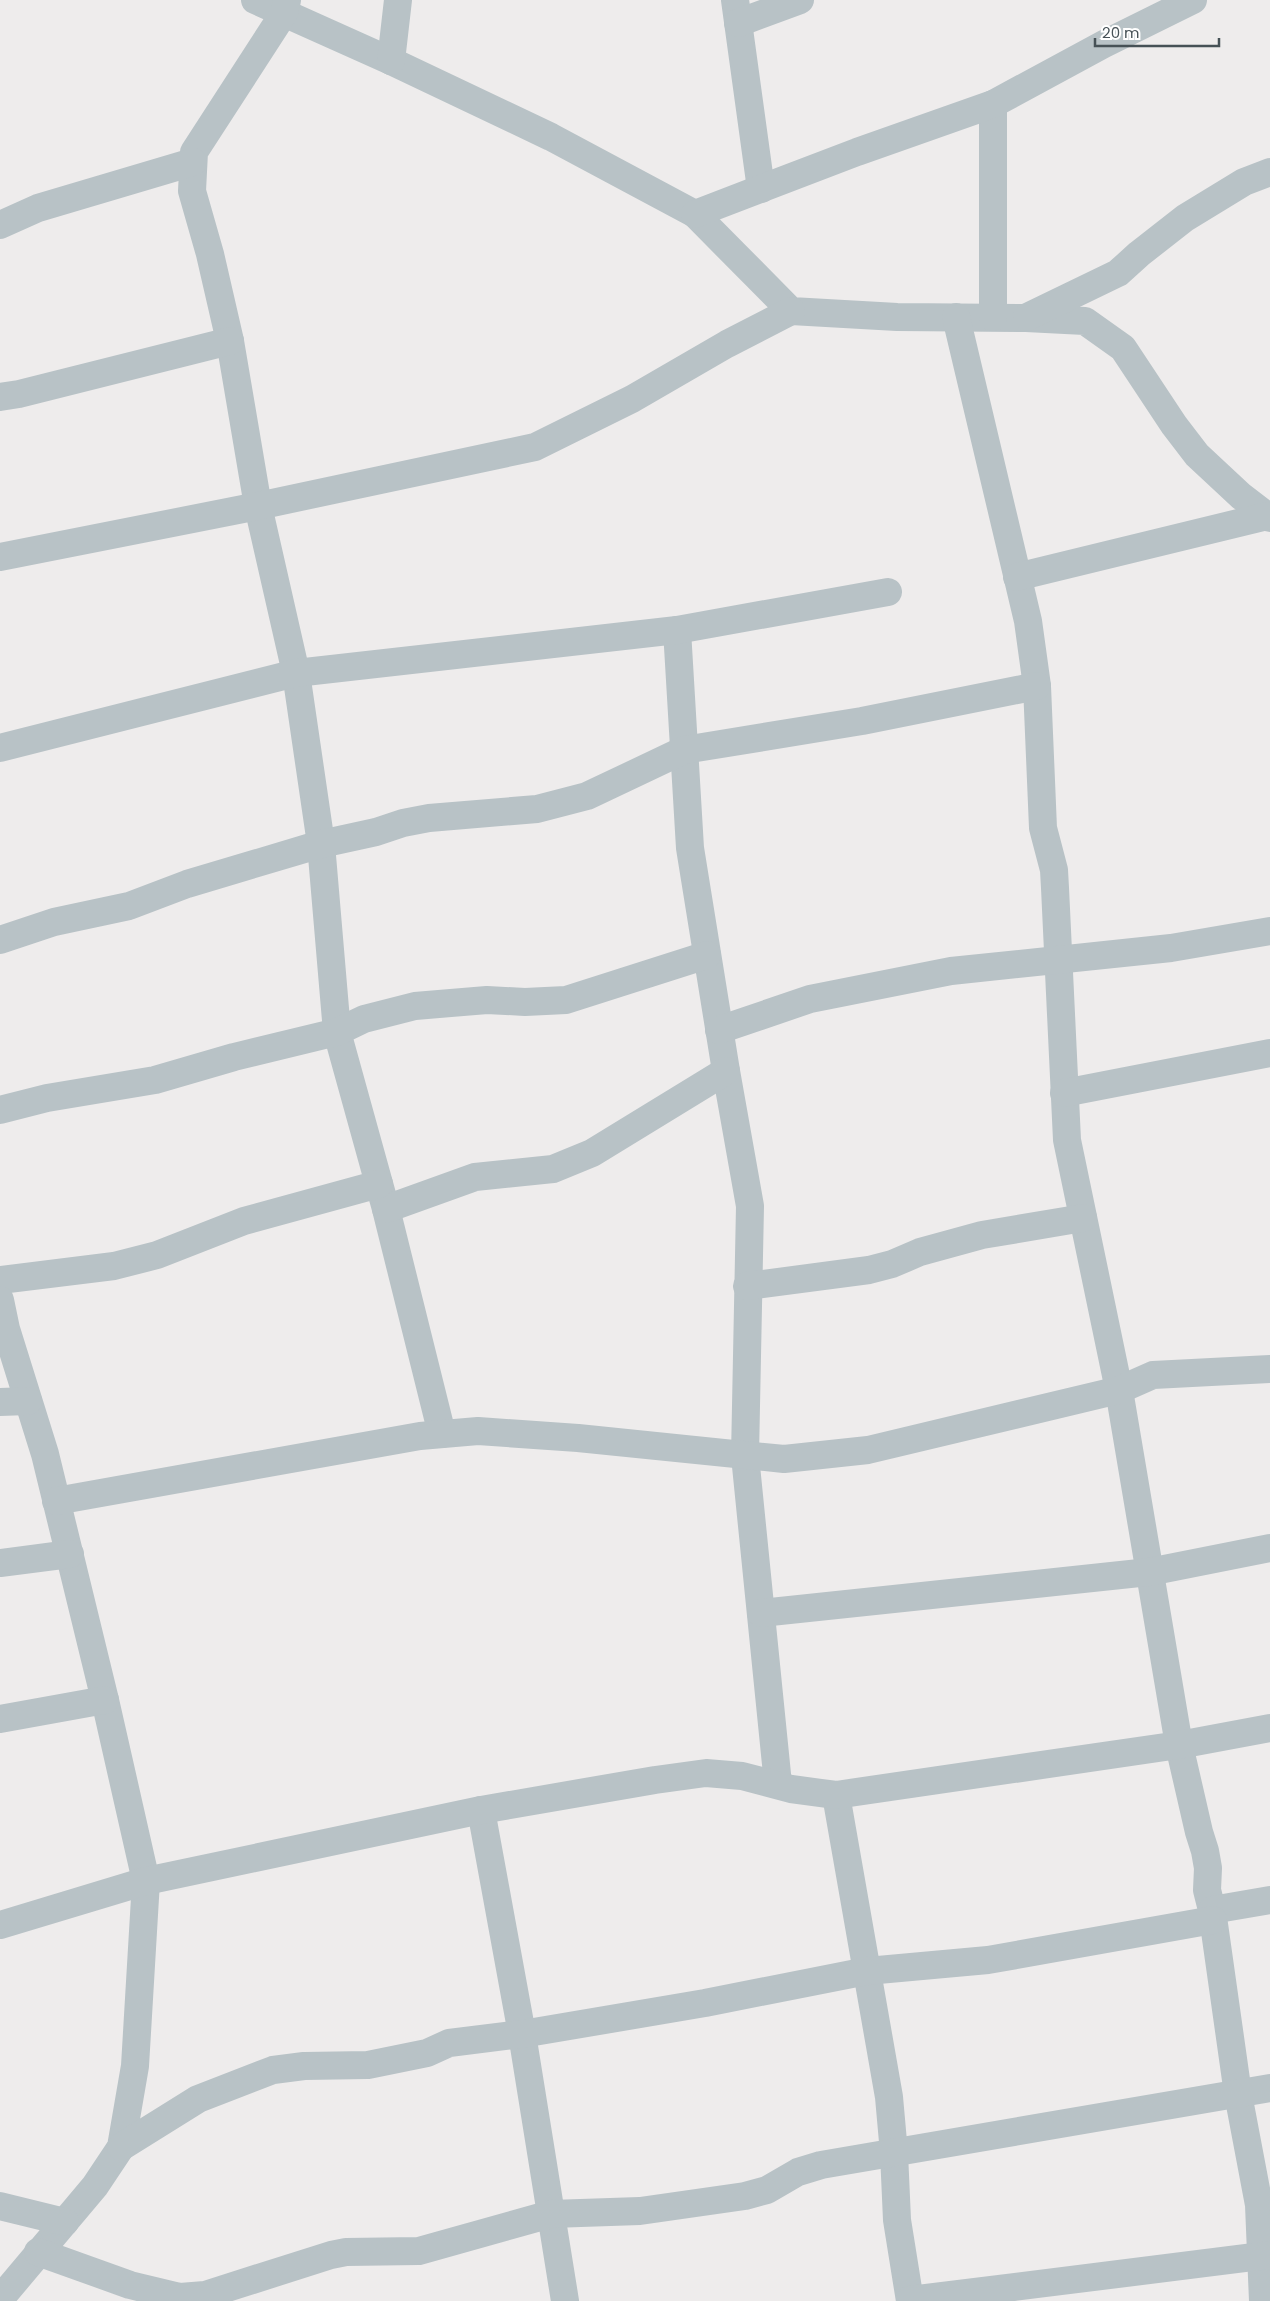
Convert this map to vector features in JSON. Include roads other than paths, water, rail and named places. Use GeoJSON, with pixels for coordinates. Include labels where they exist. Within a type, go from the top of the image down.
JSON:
{"type":"FeatureCollection","features":[{"type":"Feature","properties":{"kind":"street"},"geometry":{"type":"LineString","coordinates":[[254,0],[286,6],[391,61],[552,137],[695,214],[791,311]]}},
{"type":"Feature","properties":{"kind":"street"},"geometry":{"type":"LineString","coordinates":[[391,61],[398,0]]}},
{"type":"Feature","properties":{"kind":"street"},"geometry":{"type":"LineString","coordinates":[[761,189],[737,12],[800,0]]}},
{"type":"Feature","properties":{"kind":"street"},"geometry":{"type":"LineString","coordinates":[[695,214],[857,152],[992,104],[1104,44],[1193,0]]}},
{"type":"Feature","properties":{"kind":"street"},"geometry":{"type":"LineString","coordinates":[[286,6],[194,152],[192,191],[210,254],[230,341],[258,506],[296,673],[321,844],[337,1032],[382,1197],[442,1434]]}},
{"type":"Feature","properties":{"kind":"street"},"geometry":{"type":"LineString","coordinates":[[992,104],[993,317]]}},
{"type":"Feature","properties":{"kind":"street"},"geometry":{"type":"LineString","coordinates":[[0,225],[38,208],[193,162]]}},
{"type":"Feature","properties":{"kind":"street"},"geometry":{"type":"LineString","coordinates":[[1026,318],[1118,274],[1139,254],[1185,218],[1244,182],[1270,172]]}},
{"type":"Feature","properties":{"kind":"street"},"geometry":{"type":"LineString","coordinates":[[0,557],[258,506],[535,447],[632,399],[726,344],[791,311],[1085,321],[1122,348],[1197,456],[1241,496],[1268,517]]}},
{"type":"Feature","properties":{"kind":"street"},"geometry":{"type":"LineString","coordinates":[[956,317],[1028,621],[1037,686],[1043,828],[1054,870],[1067,1140],[1119,1390],[1179,1745],[1208,1868],[1207,1890],[1213,1915],[1238,2094],[1266,2255],[1263,2301]]}},
{"type":"Feature","properties":{"kind":"street"},"geometry":{"type":"LineString","coordinates":[[0,397],[20,394],[230,341]]}},
{"type":"Feature","properties":{"kind":"street"},"geometry":{"type":"LineString","coordinates":[[1018,577],[1268,517]]}},
{"type":"Feature","properties":{"kind":"street"},"geometry":{"type":"LineString","coordinates":[[0,748],[296,673],[677,630],[888,592]]}},
{"type":"Feature","properties":{"kind":"street"},"geometry":{"type":"LineString","coordinates":[[677,630],[690,848],[750,1206],[751,1240],[747,1286],[745,1456],[778,1784]]}},
{"type":"Feature","properties":{"kind":"street"},"geometry":{"type":"LineString","coordinates":[[0,940],[54,922],[128,906],[187,884],[321,844],[429,818],[537,809],[587,796],[684,750],[862,721],[1037,686]]}},
{"type":"Feature","properties":{"kind":"street"},"geometry":{"type":"LineString","coordinates":[[719,1030],[810,999],[952,971],[1171,948],[1270,931]]}},
{"type":"Feature","properties":{"kind":"street"},"geometry":{"type":"LineString","coordinates":[[0,1110],[47,1098],[156,1080],[234,1057],[337,1032],[364,1019],[415,1006],[488,1000],[524,1002],[566,1000],[707,955]]}},
{"type":"Feature","properties":{"kind":"street"},"geometry":{"type":"LineString","coordinates":[[1064,1093],[1270,1053]]}},
{"type":"Feature","properties":{"kind":"street"},"geometry":{"type":"LineString","coordinates":[[0,1280],[114,1266],[158,1255],[244,1220],[382,1197],[475,1177],[540,1171],[570,1163],[592,1154],[726,1071]]}},
{"type":"Feature","properties":{"kind":"street"},"geometry":{"type":"LineString","coordinates":[[747,1286],[869,1270],[892,1264],[920,1252],[982,1235],[1083,1218]]}},
{"type":"Feature","properties":{"kind":"street"},"geometry":{"type":"LineString","coordinates":[[0,1300],[6,1329],[45,1454],[105,1700],[146,1881],[135,2066],[121,2147]]}},
{"type":"Feature","properties":{"kind":"street"},"geometry":{"type":"LineString","coordinates":[[56,1501],[442,1434],[487,1431],[578,1438],[784,1459],[868,1450],[1119,1390],[1153,1375],[1270,1369]]}},
{"type":"Feature","properties":{"kind":"street"},"geometry":{"type":"LineString","coordinates":[[0,1402],[28,1400]]}},
{"type":"Feature","properties":{"kind":"street"},"geometry":{"type":"LineString","coordinates":[[761,1613],[1149,1572],[1270,1548]]}},
{"type":"Feature","properties":{"kind":"street"},"geometry":{"type":"LineString","coordinates":[[0,1563],[70,1554]]}},
{"type":"Feature","properties":{"kind":"street"},"geometry":{"type":"LineString","coordinates":[[0,1720],[105,1700]]}},
{"type":"Feature","properties":{"kind":"street"},"geometry":{"type":"LineString","coordinates":[[0,1925],[146,1881],[481,1810],[706,1773],[742,1776],[791,1788],[836,1795],[1179,1745],[1270,1728]]}},
{"type":"Feature","properties":{"kind":"street"},"geometry":{"type":"LineString","coordinates":[[836,1795],[889,2097],[897,2220],[910,2300],[1266,2255]]}},
{"type":"Feature","properties":{"kind":"street"},"geometry":{"type":"LineString","coordinates":[[481,1810],[522,2034],[565,2301]]}},
{"type":"Feature","properties":{"kind":"street"},"geometry":{"type":"LineString","coordinates":[[0,2299],[95,2186],[121,2147],[198,2098],[273,2070],[304,2066],[368,2065],[427,2053],[449,2043],[522,2034],[705,2003],[867,1971],[988,1960],[1213,1915],[1270,1900]]}},
{"type":"Feature","properties":{"kind":"street"},"geometry":{"type":"LineString","coordinates":[[38,2252],[130,2285],[180,2297],[205,2295],[331,2255],[346,2252],[419,2251],[552,2214],[640,2211],[745,2196],[767,2190],[798,2172],[821,2165],[1270,2088]]}},
{"type":"Feature","properties":{"kind":"street"},"geometry":{"type":"LineString","coordinates":[[0,2206],[65,2222]]}}]}
